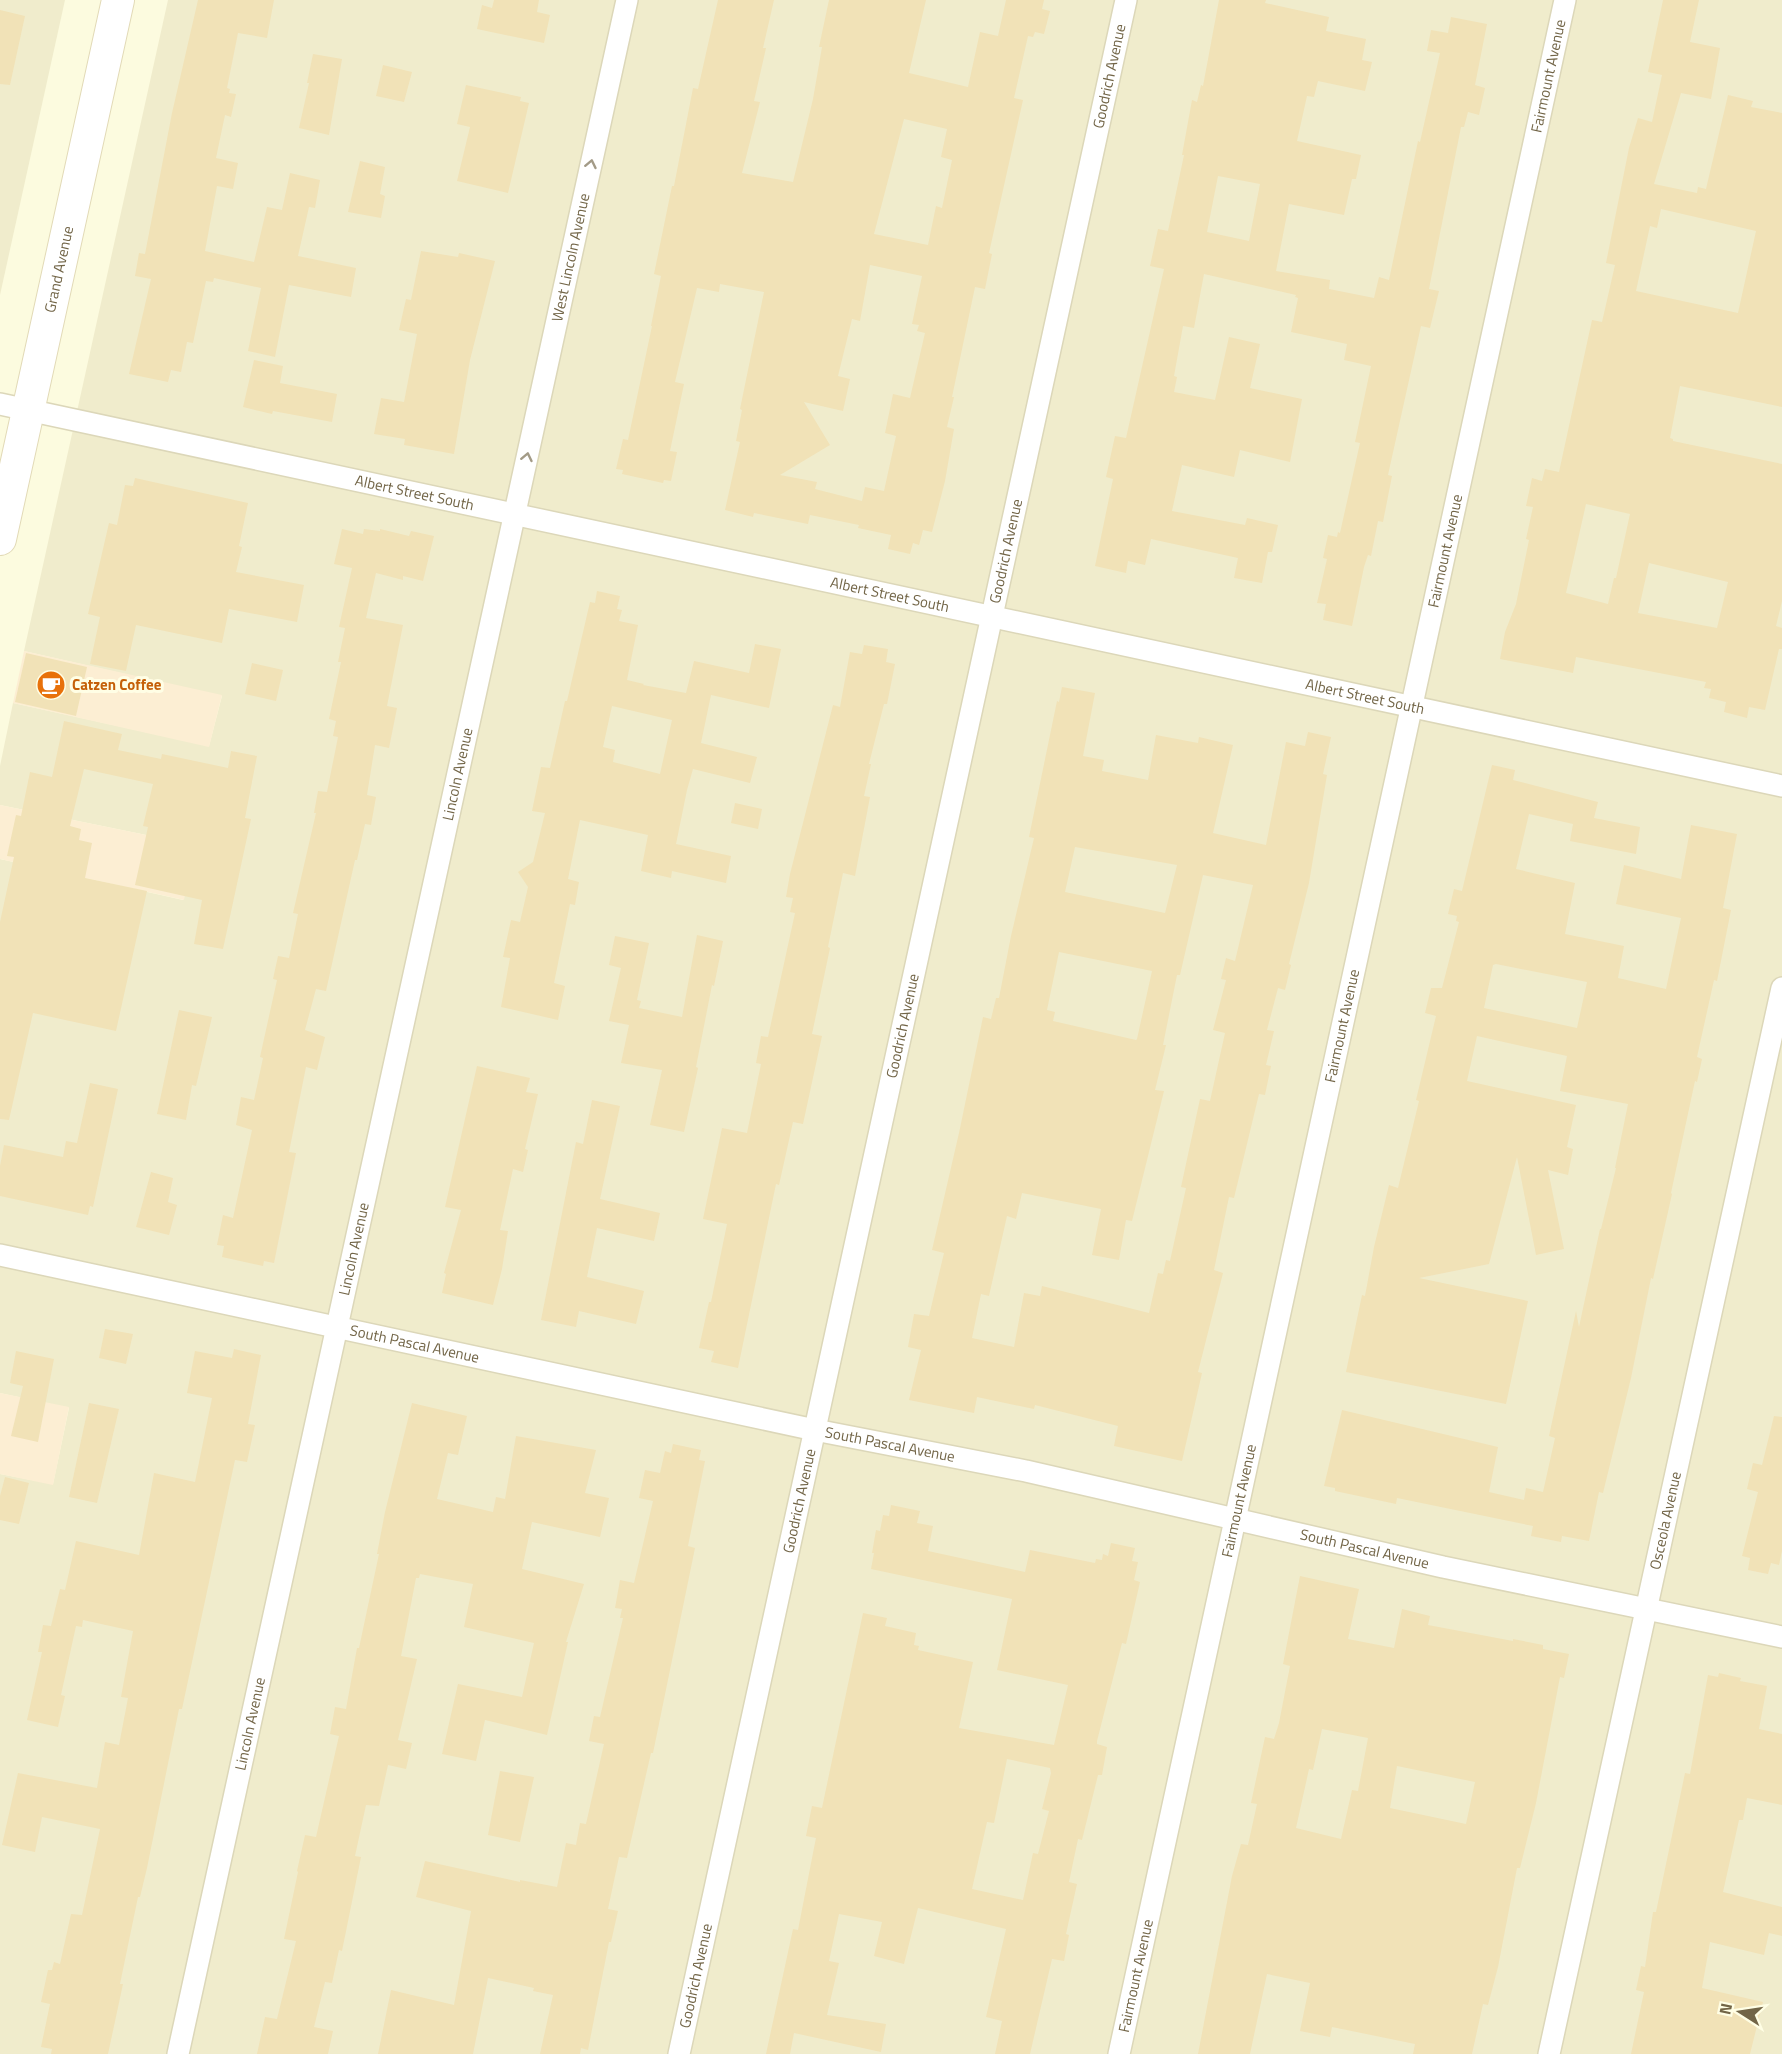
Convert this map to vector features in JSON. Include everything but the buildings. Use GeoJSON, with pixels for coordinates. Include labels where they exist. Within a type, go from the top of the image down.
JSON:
{"type":"FeatureCollection","features":[{"type":"Feature","properties":{"kind":"main road","name":"Grand Avenue"},"geometry":{"type":"LineString","coordinates":[[0,539],[14,407],[118,0]]}},
{"type":"Feature","properties":{"kind":"street","name":"West Lincoln Avenue"},"geometry":{"type":"LineString","coordinates":[[514,514],[627,0]]}},
{"type":"Feature","properties":{"kind":"street","name":"Goodrich Avenue"},"geometry":{"type":"LineString","coordinates":[[679,2054],[1126,0]]}},
{"type":"Feature","properties":{"kind":"street","name":"Fairmount Avenue"},"geometry":{"type":"LineString","coordinates":[[1119,2054],[1565,0]]}},
{"type":"Feature","properties":{"kind":"street","name":"Albert Street South"},"geometry":{"type":"LineString","coordinates":[[14,407],[1782,786]]}},
{"type":"Feature","properties":{"kind":"street","name":"Lincoln Avenue"},"geometry":{"type":"LineString","coordinates":[[178,2054],[514,514]]}},
{"type":"Feature","properties":{"kind":"street","name":"Osceola Avenue"},"geometry":{"type":"LineString","coordinates":[[1549,2054],[1782,988]]}},
{"type":"Feature","properties":{"kind":"street","name":"South Pascal Avenue"},"geometry":{"type":"LineString","coordinates":[[0,1255],[815,1430],[1026,1471],[1443,1567],[1782,1637]]}},
{"type":"Feature","properties":{"kind":"shaded area"},"geometry":{"type":"Polygon","coordinates":[[[0,0],[65,0],[0,295],[0,0]]]}},
{"type":"Feature","properties":{"kind":"shaded area"},"geometry":{"type":"Polygon","coordinates":[[[168,0],[1782,0],[1782,2054],[0,2054],[0,1474],[53,1484],[69,1408],[0,1393],[0,859],[183,900],[195,845],[0,805],[0,766],[13,703],[209,746],[222,696],[24,651],[168,0]]]}},
{"type":"Feature","properties":{"kind":"shaded area"},"geometry":{"type":"Polygon","coordinates":[[[24,651],[222,695],[209,747],[13,703],[24,651]]]}},
{"type":"Feature","properties":{"kind":"shaded area"},"geometry":{"type":"Polygon","coordinates":[[[0,805],[195,845],[184,900],[0,859],[0,805]]]}},
{"type":"Feature","properties":{"kind":"shaded area"},"geometry":{"type":"Polygon","coordinates":[[[0,1393],[69,1407],[53,1485],[0,1474],[0,1393]]]}},
{"type":"Feature","properties":{"kind":"place","name":"Catzen Coffee"},"geometry":{"type":"Point","coordinates":[51,685]}}]}
